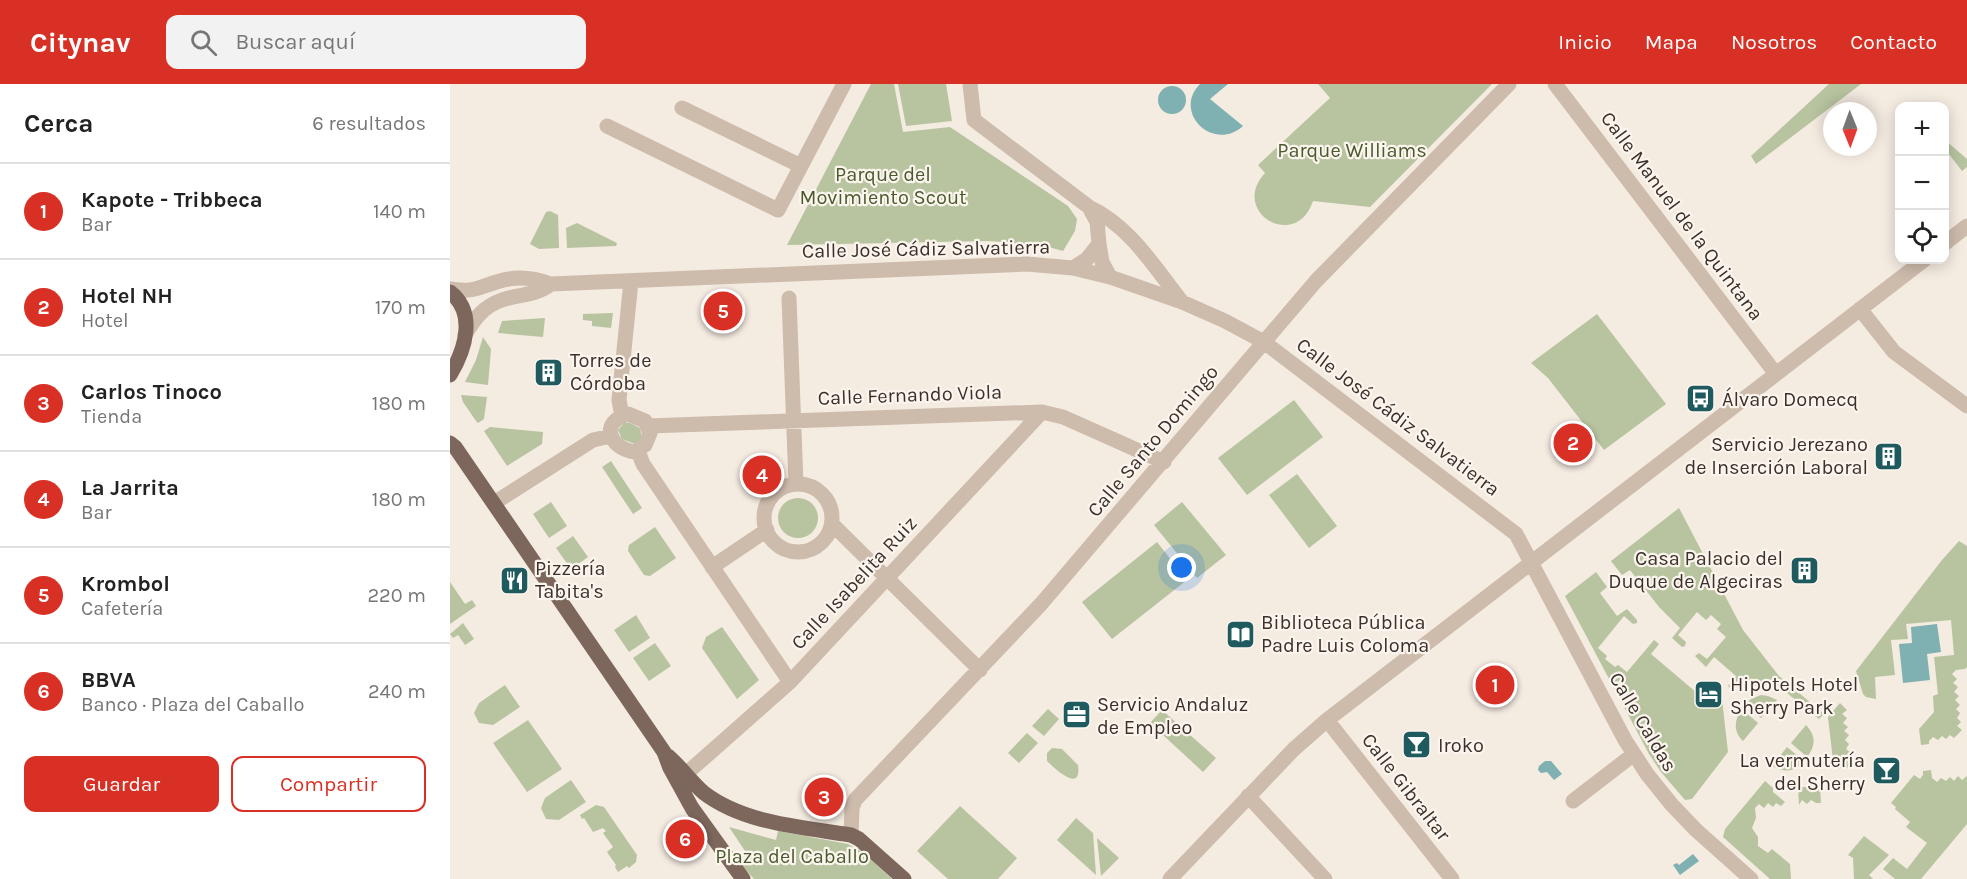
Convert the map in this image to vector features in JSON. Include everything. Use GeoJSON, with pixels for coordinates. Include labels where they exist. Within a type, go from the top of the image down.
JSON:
{"type":"FeatureCollection","features":[{"type":"Feature","properties":{"kind":"main road"},"geometry":{"type":"LineString","coordinates":[[450,291],[460,301],[466,316],[461,353],[450,375]]}},
{"type":"Feature","properties":{"kind":"main road"},"geometry":{"type":"LineString","coordinates":[[450,431],[452,445],[664,752],[687,773],[703,792],[737,811],[770,821],[851,835],[867,844],[904,879]]}},
{"type":"Feature","properties":{"kind":"main road"},"geometry":{"type":"LineString","coordinates":[[664,752],[692,808],[743,879]]}},
{"type":"Feature","properties":{"kind":"street"},"geometry":{"type":"LineString","coordinates":[[607,126],[778,210],[844,84]]}},
{"type":"Feature","properties":{"kind":"street"},"geometry":{"type":"LineString","coordinates":[[970,84],[974,120],[1089,207],[1106,215],[1120,227],[1182,302]]}},
{"type":"Feature","properties":{"kind":"street","name":"Calle Santo Domingo"},"geometry":{"type":"LineString","coordinates":[[851,835],[852,808],[855,800],[1041,604],[1316,281],[1509,84]]}},
{"type":"Feature","properties":{"kind":"street","name":"Calle Manuel de la Quintana"},"geometry":{"type":"LineString","coordinates":[[1555,84],[1776,374]]}},
{"type":"Feature","properties":{"kind":"street"},"geometry":{"type":"LineString","coordinates":[[682,108],[801,166]]}},
{"type":"Feature","properties":{"kind":"street"},"geometry":{"type":"LineString","coordinates":[[1089,207],[1097,222],[1102,261],[1110,277]]}},
{"type":"Feature","properties":{"kind":"street"},"geometry":{"type":"LineString","coordinates":[[1949,240],[1967,226]]}},
{"type":"Feature","properties":{"kind":"street"},"geometry":{"type":"LineString","coordinates":[[1073,268],[1087,259],[1099,244]]}},
{"type":"Feature","properties":{"kind":"street","name":"Calle José Cádiz Salvatierra"},"geometry":{"type":"LineString","coordinates":[[450,291],[473,291],[510,278],[524,277],[551,284],[1027,264],[1073,268],[1110,277],[1182,302],[1264,342],[1516,534],[1531,562]]}},
{"type":"Feature","properties":{"kind":"street"},"geometry":{"type":"LineString","coordinates":[[1170,879],[1294,749],[1327,720],[1919,264]]}},
{"type":"Feature","properties":{"kind":"street"},"geometry":{"type":"LineString","coordinates":[[622,416],[619,400],[631,280]]}},
{"type":"Feature","properties":{"kind":"street","name":"Calle José Cádiz Salvatierra"},"geometry":{"type":"LineString","coordinates":[[465,335],[473,320],[484,309],[501,300],[541,291],[551,284]]}},
{"type":"Feature","properties":{"kind":"street"},"geometry":{"type":"LineString","coordinates":[[789,298],[796,484]]}},
{"type":"Feature","properties":{"kind":"street"},"geometry":{"type":"LineString","coordinates":[[1860,309],[1894,352],[1967,406]]}},
{"type":"Feature","properties":{"kind":"street","name":"Calle Fernando Viola"},"geometry":{"type":"LineString","coordinates":[[648,426],[1042,412],[1063,417],[1164,462]]}},
{"type":"Feature","properties":{"kind":"street","name":"Calle Isabelita Ruiz"},"geometry":{"type":"LineString","coordinates":[[687,773],[790,682],[1042,412]]}},
{"type":"Feature","properties":{"kind":"street"},"geometry":{"type":"LineString","coordinates":[[632,415],[648,426],[649,439],[638,451],[627,451],[612,441],[613,424],[622,416],[632,415]]}},
{"type":"Feature","properties":{"kind":"street"},"geometry":{"type":"LineString","coordinates":[[494,503],[593,440],[611,436]]}},
{"type":"Feature","properties":{"kind":"street"},"geometry":{"type":"LineString","coordinates":[[638,451],[643,464],[790,682]]}},
{"type":"Feature","properties":{"kind":"street"},"geometry":{"type":"LineString","coordinates":[[796,484],[807,485],[826,497],[831,507],[831,524],[825,539],[817,547],[795,552],[775,543],[767,531],[764,513],[768,502],[784,487],[796,484]]}},
{"type":"Feature","properties":{"kind":"street"},"geometry":{"type":"LineString","coordinates":[[831,524],[980,669]]}},
{"type":"Feature","properties":{"kind":"street"},"geometry":{"type":"LineString","coordinates":[[712,567],[767,531]]}},
{"type":"Feature","properties":{"kind":"street","name":"Calle Caldas"},"geometry":{"type":"LineString","coordinates":[[1531,562],[1634,754],[1647,774],[1671,805],[1706,840],[1751,879]]}},
{"type":"Feature","properties":{"kind":"street","name":"Calle Gibraltar"},"geometry":{"type":"LineString","coordinates":[[1327,720],[1452,879]]}},
{"type":"Feature","properties":{"kind":"street"},"geometry":{"type":"LineString","coordinates":[[1573,801],[1634,754]]}},
{"type":"Feature","properties":{"kind":"street"},"geometry":{"type":"LineString","coordinates":[[1248,796],[1325,879]]}},
{"type":"Feature","properties":{"kind":"green space","name":"Parque del Movimiento Scout"},"geometry":{"type":"Polygon","coordinates":[[[871,84],[894,84],[903,132],[950,127],[1068,206],[1077,219],[1075,231],[1063,251],[1041,245],[988,241],[787,245],[871,84]]]}},
{"type":"Feature","properties":{"kind":"green space"},"geometry":{"type":"Polygon","coordinates":[[[898,84],[946,84],[952,121],[906,126],[898,84]]]}},
{"type":"Feature","properties":{"kind":"green space","name":"Parque Williams"},"geometry":{"type":"Polygon","coordinates":[[[1318,84],[1492,84],[1370,207],[1313,201],[1305,216],[1293,224],[1281,225],[1269,221],[1260,212],[1255,201],[1256,187],[1265,173],[1258,165],[1330,98],[1318,84]]]}},
{"type":"Feature","properties":{"kind":"green space"},"geometry":{"type":"Polygon","coordinates":[[[1829,84],[1861,84],[1837,102],[1823,102],[1823,113],[1756,164],[1751,156],[1829,84]]]}},
{"type":"Feature","properties":{"kind":"green space"},"geometry":{"type":"Polygon","coordinates":[[[1949,143],[1967,159],[1967,167],[1962,171],[1949,154],[1949,143]]]}},
{"type":"Feature","properties":{"kind":"green space"},"geometry":{"type":"Polygon","coordinates":[[[550,211],[558,215],[559,248],[539,249],[530,244],[546,212],[550,211]]]}},
{"type":"Feature","properties":{"kind":"green space"},"geometry":{"type":"Polygon","coordinates":[[[577,223],[617,243],[616,246],[567,248],[566,228],[577,223]]]}},
{"type":"Feature","properties":{"kind":"green space"},"geometry":{"type":"Polygon","coordinates":[[[613,313],[611,328],[592,326],[592,321],[583,320],[583,314],[613,313]]]}},
{"type":"Feature","properties":{"kind":"green space"},"geometry":{"type":"Polygon","coordinates":[[[1597,314],[1666,404],[1604,450],[1548,378],[1531,363],[1597,314]]]}},
{"type":"Feature","properties":{"kind":"green space"},"geometry":{"type":"Polygon","coordinates":[[[545,318],[543,337],[498,333],[502,321],[545,318]]]}},
{"type":"Feature","properties":{"kind":"green space"},"geometry":{"type":"Polygon","coordinates":[[[483,337],[491,349],[488,385],[465,382],[476,360],[483,337]]]}},
{"type":"Feature","properties":{"kind":"green space"},"geometry":{"type":"Polygon","coordinates":[[[461,395],[487,397],[484,419],[478,423],[476,421],[461,395]]]}},
{"type":"Feature","properties":{"kind":"green space"},"geometry":{"type":"Polygon","coordinates":[[[1294,400],[1323,437],[1247,495],[1218,458],[1294,400]]]}},
{"type":"Feature","properties":{"kind":"green space"},"geometry":{"type":"Polygon","coordinates":[[[624,423],[640,428],[642,438],[635,444],[622,439],[618,430],[624,423]]]}},
{"type":"Feature","properties":{"kind":"green space"},"geometry":{"type":"Polygon","coordinates":[[[490,427],[543,432],[542,444],[507,466],[484,431],[490,427]]]}},
{"type":"Feature","properties":{"kind":"green space"},"geometry":{"type":"Polygon","coordinates":[[[611,461],[642,508],[633,514],[602,467],[611,461]]]}},
{"type":"Feature","properties":{"kind":"green space"},"geometry":{"type":"Polygon","coordinates":[[[1297,474],[1337,526],[1309,548],[1269,495],[1297,474]]]}},
{"type":"Feature","properties":{"kind":"green space"},"geometry":{"type":"Polygon","coordinates":[[[798,498],[812,504],[818,518],[812,532],[798,538],[784,532],[778,518],[784,504],[798,498]]]}},
{"type":"Feature","properties":{"kind":"green space"},"geometry":{"type":"Polygon","coordinates":[[[551,502],[567,526],[549,538],[533,514],[551,502]]]}},
{"type":"Feature","properties":{"kind":"green space"},"geometry":{"type":"Polygon","coordinates":[[[1182,502],[1226,555],[1197,578],[1154,525],[1182,502]]]}},
{"type":"Feature","properties":{"kind":"green space"},"geometry":{"type":"Polygon","coordinates":[[[1679,508],[1743,630],[1779,676],[1824,714],[1819,719],[1776,684],[1730,688],[1728,686],[1736,676],[1714,657],[1706,667],[1695,656],[1699,653],[1707,659],[1726,637],[1717,629],[1721,624],[1711,615],[1706,620],[1697,612],[1678,635],[1686,642],[1682,647],[1672,638],[1680,628],[1659,607],[1630,570],[1622,575],[1611,561],[1679,508]]]}},
{"type":"Feature","properties":{"kind":"green space"},"geometry":{"type":"Polygon","coordinates":[[[655,527],[676,558],[650,576],[644,575],[628,551],[629,545],[655,527]]]}},
{"type":"Feature","properties":{"kind":"green space"},"geometry":{"type":"Polygon","coordinates":[[[573,536],[588,557],[571,569],[556,548],[573,536]]]}},
{"type":"Feature","properties":{"kind":"green space"},"geometry":{"type":"Polygon","coordinates":[[[1959,541],[1967,546],[1967,667],[1956,670],[1952,674],[1957,679],[1953,683],[1958,687],[1954,692],[1959,696],[1955,700],[1960,705],[1956,709],[1960,713],[1957,718],[1961,722],[1957,726],[1962,730],[1954,738],[1950,735],[1946,739],[1942,736],[1938,740],[1933,737],[1929,744],[1921,745],[1919,729],[1934,712],[1933,696],[1938,694],[1934,657],[1954,655],[1951,620],[1906,624],[1908,639],[1891,640],[1895,675],[1875,677],[1876,699],[1863,694],[1856,671],[1959,541]]]}},
{"type":"Feature","properties":{"kind":"green space"},"geometry":{"type":"Polygon","coordinates":[[[1157,542],[1187,580],[1112,639],[1082,602],[1157,542]]]}},
{"type":"Feature","properties":{"kind":"green space"},"geometry":{"type":"Polygon","coordinates":[[[1596,572],[1607,587],[1600,593],[1617,616],[1627,609],[1637,620],[1637,623],[1633,624],[1624,616],[1598,648],[1607,656],[1605,659],[1615,667],[1618,665],[1627,672],[1654,640],[1659,644],[1651,654],[1697,693],[1705,684],[1710,688],[1702,697],[1710,704],[1718,695],[1722,699],[1728,752],[1692,799],[1685,800],[1649,754],[1565,596],[1596,572]]]}},
{"type":"Feature","properties":{"kind":"green space"},"geometry":{"type":"Polygon","coordinates":[[[450,582],[465,604],[472,600],[476,606],[450,624],[450,582]]]}},
{"type":"Feature","properties":{"kind":"green space"},"geometry":{"type":"Polygon","coordinates":[[[636,615],[650,638],[629,652],[614,630],[636,615]]]}},
{"type":"Feature","properties":{"kind":"green space"},"geometry":{"type":"Polygon","coordinates":[[[463,623],[474,639],[465,645],[458,635],[453,638],[450,634],[463,623]]]}},
{"type":"Feature","properties":{"kind":"green space"},"geometry":{"type":"Polygon","coordinates":[[[722,627],[759,680],[737,699],[702,648],[706,637],[722,627]]]}},
{"type":"Feature","properties":{"kind":"green space"},"geometry":{"type":"Polygon","coordinates":[[[655,643],[671,666],[649,681],[633,658],[655,643]]]}},
{"type":"Feature","properties":{"kind":"green space"},"geometry":{"type":"Polygon","coordinates":[[[505,685],[520,707],[493,725],[479,723],[474,713],[479,703],[505,685]]]}},
{"type":"Feature","properties":{"kind":"green space"},"geometry":{"type":"Polygon","coordinates":[[[1761,695],[1777,700],[1761,718],[1745,705],[1751,699],[1761,695]]]}},
{"type":"Feature","properties":{"kind":"green space"},"geometry":{"type":"Polygon","coordinates":[[[1840,703],[1847,710],[1842,714],[1847,718],[1843,723],[1848,727],[1844,731],[1849,735],[1845,740],[1849,744],[1846,749],[1851,753],[1846,758],[1851,762],[1851,767],[1834,769],[1828,717],[1840,703]]]}},
{"type":"Feature","properties":{"kind":"green space"},"geometry":{"type":"Polygon","coordinates":[[[1048,709],[1059,719],[1044,736],[1032,726],[1048,709]]]}},
{"type":"Feature","properties":{"kind":"green space"},"geometry":{"type":"Polygon","coordinates":[[[1742,709],[1758,723],[1743,741],[1736,725],[1737,717],[1742,709]]]}},
{"type":"Feature","properties":{"kind":"green space"},"geometry":{"type":"Polygon","coordinates":[[[1162,710],[1216,758],[1203,772],[1150,723],[1162,710]]]}},
{"type":"Feature","properties":{"kind":"green space"},"geometry":{"type":"Polygon","coordinates":[[[528,720],[562,769],[527,792],[493,743],[528,720]]]}},
{"type":"Feature","properties":{"kind":"green space"},"geometry":{"type":"Polygon","coordinates":[[[1806,725],[1814,741],[1807,757],[1791,743],[1806,725]]]}},
{"type":"Feature","properties":{"kind":"green space"},"geometry":{"type":"Polygon","coordinates":[[[1027,733],[1038,743],[1019,763],[1008,753],[1027,733]]]}},
{"type":"Feature","properties":{"kind":"green space"},"geometry":{"type":"Polygon","coordinates":[[[1787,747],[1804,761],[1789,770],[1781,770],[1772,766],[1787,747]]]}},
{"type":"Feature","properties":{"kind":"green space"},"geometry":{"type":"Polygon","coordinates":[[[1052,748],[1062,749],[1078,765],[1076,778],[1067,777],[1047,761],[1047,753],[1052,748]]]}},
{"type":"Feature","properties":{"kind":"green space"},"geometry":{"type":"Polygon","coordinates":[[[1931,770],[1932,778],[1937,782],[1941,778],[1946,781],[1950,777],[1954,781],[1958,776],[1962,780],[1967,776],[1967,824],[1921,879],[1895,879],[1883,869],[1893,858],[1907,869],[1927,843],[1906,827],[1910,822],[1891,803],[1914,775],[1920,779],[1923,771],[1931,770]]]}},
{"type":"Feature","properties":{"kind":"green space"},"geometry":{"type":"Polygon","coordinates":[[[571,780],[586,802],[559,820],[546,819],[541,808],[545,798],[571,780]]]}},
{"type":"Feature","properties":{"kind":"green space"},"geometry":{"type":"Polygon","coordinates":[[[1765,781],[1785,802],[1781,806],[1776,803],[1773,807],[1768,803],[1764,808],[1759,804],[1755,808],[1756,818],[1752,828],[1758,837],[1758,846],[1768,853],[1772,849],[1790,864],[1791,879],[1770,879],[1723,837],[1725,829],[1765,781]]]}},
{"type":"Feature","properties":{"kind":"green space"},"geometry":{"type":"Polygon","coordinates":[[[1798,787],[1820,787],[1821,803],[1811,800],[1807,804],[1802,800],[1799,805],[1798,787]]]}},
{"type":"Feature","properties":{"kind":"green space"},"geometry":{"type":"Polygon","coordinates":[[[596,805],[604,807],[637,855],[636,862],[629,868],[627,866],[618,872],[607,852],[613,847],[603,833],[606,831],[603,828],[593,832],[584,818],[582,819],[580,815],[596,805]]]}},
{"type":"Feature","properties":{"kind":"green space"},"geometry":{"type":"Polygon","coordinates":[[[960,806],[1017,858],[998,879],[948,879],[917,851],[960,806]]]}},
{"type":"Feature","properties":{"kind":"green space"},"geometry":{"type":"Polygon","coordinates":[[[1076,818],[1093,833],[1096,875],[1057,840],[1076,818]]]}},
{"type":"Feature","properties":{"kind":"green space","name":"Plaza del Caballo"},"geometry":{"type":"Polygon","coordinates":[[[729,827],[776,840],[778,831],[848,844],[864,853],[892,879],[754,879],[742,866],[751,860],[729,827]]]}},
{"type":"Feature","properties":{"kind":"green space"},"geometry":{"type":"Polygon","coordinates":[[[1864,836],[1889,855],[1869,875],[1873,879],[1854,879],[1853,858],[1848,855],[1864,836]]]}},
{"type":"Feature","properties":{"kind":"green space"},"geometry":{"type":"Polygon","coordinates":[[[1097,838],[1119,858],[1101,876],[1097,838]]]}},
{"type":"Feature","properties":{"kind":"water"},"geometry":{"type":"Polygon","coordinates":[[[1200,84],[1228,84],[1210,99],[1243,126],[1231,133],[1220,135],[1200,126],[1193,117],[1191,106],[1193,95],[1200,84]]]}},
{"type":"Feature","properties":{"kind":"water"},"geometry":{"type":"Polygon","coordinates":[[[1172,86],[1182,90],[1186,100],[1182,110],[1172,114],[1162,110],[1158,100],[1162,90],[1172,86]]]}},
{"type":"Feature","properties":{"kind":"water"},"geometry":{"type":"Polygon","coordinates":[[[1937,624],[1941,652],[1927,654],[1930,680],[1903,683],[1899,644],[1912,643],[1911,627],[1937,624]]]}},
{"type":"Feature","properties":{"kind":"water"},"geometry":{"type":"Polygon","coordinates":[[[1545,761],[1551,761],[1562,774],[1554,780],[1547,772],[1541,773],[1538,770],[1539,766],[1545,761]]]}},
{"type":"Feature","properties":{"kind":"water"},"geometry":{"type":"Polygon","coordinates":[[[1693,854],[1699,861],[1680,875],[1673,865],[1677,863],[1679,865],[1693,854]]]}},
{"type":"Feature","properties":{"kind":"place","name":"Krombol"},"geometry":{"type":"Point","coordinates":[723,311]}},
{"type":"Feature","properties":{"kind":"place","name":"Torres de Córdoba"},"geometry":{"type":"Point","coordinates":[549,372]}},
{"type":"Feature","properties":{"kind":"place","name":"Álvaro Domecq"},"geometry":{"type":"Point","coordinates":[1701,399]}},
{"type":"Feature","properties":{"kind":"place","name":"Hotel NH"},"geometry":{"type":"Point","coordinates":[1573,443]}},
{"type":"Feature","properties":{"kind":"place","name":"Servicio Jerezano de Inserción Laboral"},"geometry":{"type":"Point","coordinates":[1889,456]}},
{"type":"Feature","properties":{"kind":"place","name":"La Jarrita"},"geometry":{"type":"Point","coordinates":[762,475]}},
{"type":"Feature","properties":{"kind":"place","name":"Casa Palacio del Duque de Algeciras"},"geometry":{"type":"Point","coordinates":[1804,570]}},
{"type":"Feature","properties":{"kind":"place","name":"Pizzería Tabita's"},"geometry":{"type":"Point","coordinates":[514,580]}},
{"type":"Feature","properties":{"kind":"place","name":"Biblioteca Pública Padre Luis Coloma"},"geometry":{"type":"Point","coordinates":[1240,634]}},
{"type":"Feature","properties":{"kind":"place","name":"Kapote - Tribbeca"},"geometry":{"type":"Point","coordinates":[1495,685]}},
{"type":"Feature","properties":{"kind":"place","name":"Hipotels Hotel Sherry Park"},"geometry":{"type":"Point","coordinates":[1709,695]}},
{"type":"Feature","properties":{"kind":"place","name":"Servicio Andaluz de Empleo"},"geometry":{"type":"Point","coordinates":[1076,715]}},
{"type":"Feature","properties":{"kind":"place","name":"Iroko"},"geometry":{"type":"Point","coordinates":[1417,745]}},
{"type":"Feature","properties":{"kind":"place","name":"La vermutería del Sherry"},"geometry":{"type":"Point","coordinates":[1886,771]}},
{"type":"Feature","properties":{"kind":"place","name":"Carlos Tinoco"},"geometry":{"type":"Point","coordinates":[824,797]}},
{"type":"Feature","properties":{"kind":"place","name":"BBVA"},"geometry":{"type":"Point","coordinates":[685,839]}}]}
